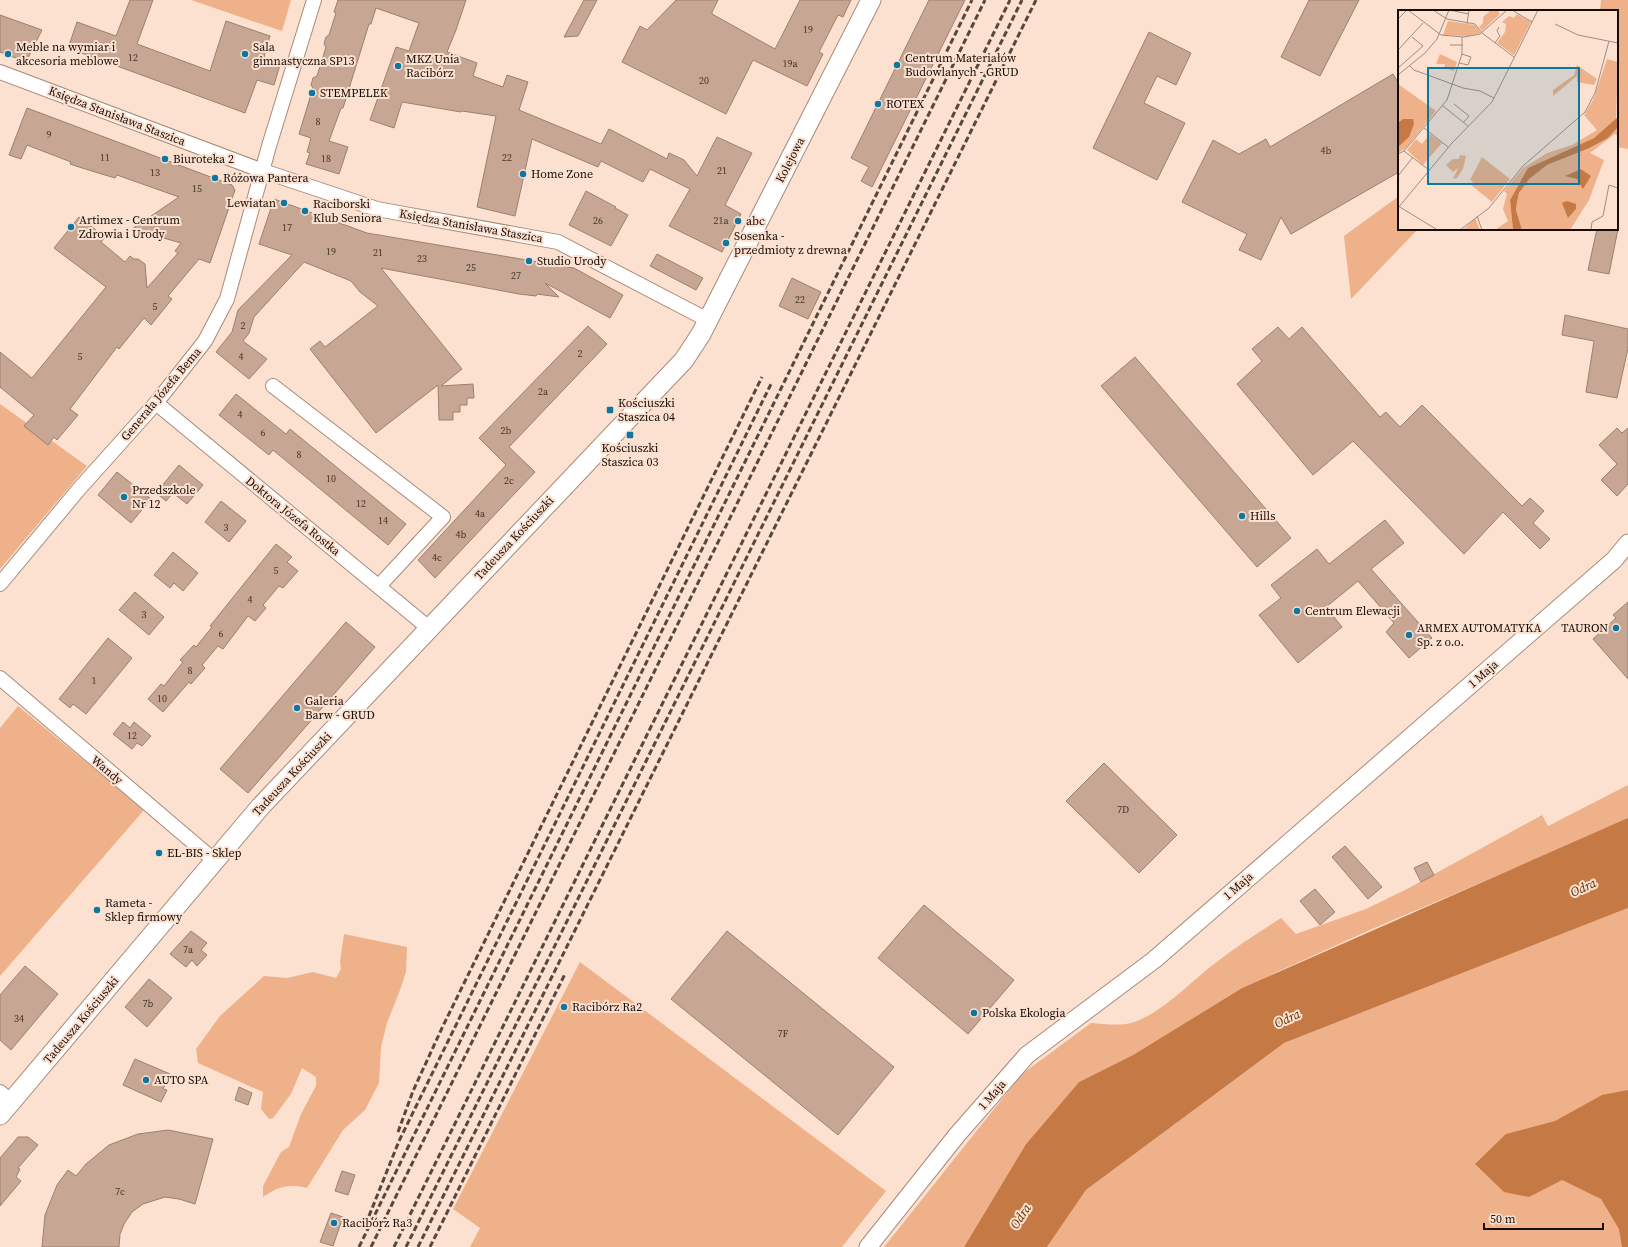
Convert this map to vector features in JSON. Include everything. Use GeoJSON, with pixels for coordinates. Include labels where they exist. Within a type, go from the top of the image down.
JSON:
{"type":"FeatureCollection","features":[{"type":"Feature","properties":{"kind":"main road","name":"Kolejowa"},"geometry":{"type":"LineString","coordinates":[[708,320],[871,0]]}},
{"type":"Feature","properties":{"kind":"main road","name":"Tadeusza Kościuszki"},"geometry":{"type":"LineString","coordinates":[[4,1103],[271,796],[684,360],[708,320]]}},
{"type":"Feature","properties":{"kind":"street","name":"Generała Józefa Bema"},"geometry":{"type":"LineString","coordinates":[[0,584],[79,489],[156,403],[205,341],[227,299],[262,171],[314,0]]}},
{"type":"Feature","properties":{"kind":"street","name":"Księdza Stanisława Staszica"},"geometry":{"type":"LineString","coordinates":[[0,72],[262,171],[377,209],[558,242],[708,320]]}},
{"type":"Feature","properties":{"kind":"street"},"geometry":{"type":"LineString","coordinates":[[273,386],[443,516],[379,586]]}},
{"type":"Feature","properties":{"kind":"street","name":"Doktora Józefa Rostka"},"geometry":{"type":"LineString","coordinates":[[156,403],[430,629]]}},
{"type":"Feature","properties":{"kind":"street","name":"1 Maja"},"geometry":{"type":"LineString","coordinates":[[868,1247],[957,1135],[1026,1055],[1154,960],[1608,564],[1628,543]]}},
{"type":"Feature","properties":{"kind":"street","name":"Wandy"},"geometry":{"type":"LineString","coordinates":[[0,678],[215,861]]}},
{"type":"Feature","properties":{"kind":"shaded area"},"geometry":{"type":"Polygon","coordinates":[[[191,0],[291,0],[282,31],[191,0]]]}},
{"type":"Feature","properties":{"kind":"shaded area"},"geometry":{"type":"Polygon","coordinates":[[[1601,0],[1628,0],[1628,149],[1618,147],[1618,10],[1600,10],[1601,0]]]}},
{"type":"Feature","properties":{"kind":"shaded area"},"geometry":{"type":"Polygon","coordinates":[[[1398,197],[1398,230],[1417,230],[1351,299],[1344,236],[1398,197]]]}},
{"type":"Feature","properties":{"kind":"shaded area"},"geometry":{"type":"Polygon","coordinates":[[[0,404],[87,466],[0,569],[0,404]]]}},
{"type":"Feature","properties":{"kind":"shaded area"},"geometry":{"type":"Polygon","coordinates":[[[18,706],[144,810],[0,976],[0,728],[18,706]]]}},
{"type":"Feature","properties":{"kind":"shaded area"},"geometry":{"type":"Polygon","coordinates":[[[1628,785],[1628,820],[1372,929],[1242,988],[1133,1055],[1079,1082],[1026,1144],[964,1247],[884,1247],[1022,1074],[1091,1023],[1121,1024],[1131,1023],[1143,1019],[1176,996],[1233,950],[1281,918],[1296,934],[1366,909],[1409,888],[1542,815],[1548,826],[1628,785]]]}},
{"type":"Feature","properties":{"kind":"shaded area"},"geometry":{"type":"Polygon","coordinates":[[[1628,908],[1628,1247],[1047,1247],[1086,1190],[1284,1043],[1628,908]]]}},
{"type":"Feature","properties":{"kind":"shaded area"},"geometry":{"type":"Polygon","coordinates":[[[344,934],[407,947],[406,972],[387,1023],[381,1047],[379,1083],[365,1110],[343,1130],[307,1188],[289,1186],[279,1188],[263,1197],[263,1186],[281,1152],[289,1147],[301,1114],[316,1086],[316,1077],[302,1068],[291,1094],[273,1118],[269,1119],[261,1109],[263,1092],[198,1063],[196,1049],[220,1016],[264,976],[287,978],[313,972],[336,978],[341,969],[340,962],[344,934]]]}},
{"type":"Feature","properties":{"kind":"shaded area"},"geometry":{"type":"Polygon","coordinates":[[[580,962],[886,1191],[842,1247],[470,1247],[480,1228],[453,1209],[580,962]]]}},
{"type":"Feature","properties":{"kind":"water","name":"Odra"},"geometry":{"type":"Polygon","coordinates":[[[1628,818],[1628,908],[1284,1043],[1086,1190],[1047,1247],[964,1247],[1026,1144],[1079,1082],[1133,1055],[1242,988],[1628,818]]]}},
{"type":"Feature","properties":{"kind":"water"},"geometry":{"type":"Polygon","coordinates":[[[1628,1090],[1628,1247],[1622,1247],[1619,1229],[1601,1199],[1562,1180],[1529,1197],[1504,1192],[1475,1164],[1506,1134],[1555,1121],[1602,1095],[1628,1090]]]}},
{"type":"Feature","properties":{"kind":"building"},"geometry":{"type":"Polygon","coordinates":[[[130,0],[153,0],[137,44],[210,71],[226,21],[270,36],[264,57],[275,61],[274,63],[280,65],[274,85],[257,80],[245,113],[68,48],[77,22],[116,36],[130,0]]]}},
{"type":"Feature","properties":{"kind":"building"},"geometry":{"type":"Polygon","coordinates":[[[338,0],[466,0],[447,52],[477,63],[473,76],[503,87],[507,75],[528,82],[519,110],[601,144],[609,129],[667,159],[669,153],[684,160],[697,176],[717,137],[752,153],[725,205],[741,214],[722,252],[669,226],[690,189],[650,169],[643,182],[601,161],[598,167],[532,139],[515,216],[477,207],[496,116],[402,102],[394,128],[370,120],[396,47],[409,51],[419,23],[376,8],[371,24],[369,24],[343,108],[341,108],[329,141],[348,147],[339,174],[306,164],[310,153],[307,152],[311,138],[299,134],[313,88],[311,85],[313,78],[317,76],[326,47],[324,44],[326,37],[329,35],[336,13],[334,12],[338,0]]]}},
{"type":"Feature","properties":{"kind":"building"},"geometry":{"type":"Polygon","coordinates":[[[584,0],[597,0],[578,36],[564,37],[584,0]]]}},
{"type":"Feature","properties":{"kind":"building"},"geometry":{"type":"Polygon","coordinates":[[[676,0],[718,0],[712,14],[775,49],[800,0],[851,0],[843,17],[838,15],[819,52],[823,54],[807,86],[753,60],[726,114],[622,62],[640,26],[647,30],[676,0]]]}},
{"type":"Feature","properties":{"kind":"building"},"geometry":{"type":"Polygon","coordinates":[[[929,0],[965,0],[872,187],[861,181],[869,167],[851,158],[929,0]]]}},
{"type":"Feature","properties":{"kind":"building"},"geometry":{"type":"Polygon","coordinates":[[[1309,0],[1359,0],[1320,76],[1281,57],[1309,0]]]}},
{"type":"Feature","properties":{"kind":"building"},"geometry":{"type":"Polygon","coordinates":[[[0,15],[42,30],[26,62],[0,52],[0,15]]]}},
{"type":"Feature","properties":{"kind":"building"},"geometry":{"type":"Polygon","coordinates":[[[1149,32],[1191,53],[1176,85],[1157,76],[1144,103],[1185,123],[1157,180],[1093,148],[1149,32]]]}},
{"type":"Feature","properties":{"kind":"building"},"geometry":{"type":"Polygon","coordinates":[[[1393,74],[1398,82],[1398,173],[1291,234],[1281,217],[1261,260],[1239,250],[1247,234],[1182,202],[1213,140],[1239,154],[1266,139],[1270,147],[1393,74]]]}},
{"type":"Feature","properties":{"kind":"building"},"geometry":{"type":"Polygon","coordinates":[[[27,108],[232,185],[235,190],[210,263],[199,259],[168,296],[172,299],[151,325],[144,318],[119,349],[117,347],[70,409],[78,415],[57,440],[54,437],[48,445],[24,426],[34,415],[0,387],[0,352],[32,378],[106,287],[54,248],[79,217],[105,237],[101,242],[125,262],[130,256],[145,264],[147,288],[178,253],[175,251],[181,243],[132,229],[179,197],[117,175],[115,178],[70,164],[71,162],[27,145],[21,159],[9,155],[27,108]]]}},
{"type":"Feature","properties":{"kind":"building"},"geometry":{"type":"Polygon","coordinates":[[[586,191],[628,215],[611,246],[569,225],[586,191]]]}},
{"type":"Feature","properties":{"kind":"building"},"geometry":{"type":"Polygon","coordinates":[[[274,199],[367,233],[574,268],[623,295],[610,318],[545,283],[559,297],[537,294],[536,296],[519,294],[381,268],[462,369],[441,386],[473,384],[474,398],[467,398],[467,405],[460,405],[460,412],[453,412],[453,420],[439,420],[438,385],[376,433],[310,349],[320,341],[325,347],[378,306],[360,292],[351,281],[304,262],[254,317],[249,333],[243,341],[267,359],[249,379],[216,352],[232,332],[238,310],[292,255],[259,244],[274,199]]]}},
{"type":"Feature","properties":{"kind":"building"},"geometry":{"type":"Polygon","coordinates":[[[1597,230],[1618,230],[1609,274],[1588,270],[1597,230]]]}},
{"type":"Feature","properties":{"kind":"building"},"geometry":{"type":"Polygon","coordinates":[[[657,254],[703,278],[696,290],[650,266],[657,254]]]}},
{"type":"Feature","properties":{"kind":"building"},"geometry":{"type":"Polygon","coordinates":[[[792,278],[821,292],[808,319],[779,306],[792,278]]]}},
{"type":"Feature","properties":{"kind":"building"},"geometry":{"type":"Polygon","coordinates":[[[1565,315],[1628,329],[1628,348],[1617,398],[1586,392],[1594,341],[1562,335],[1565,315]]]}},
{"type":"Feature","properties":{"kind":"building"},"geometry":{"type":"Polygon","coordinates":[[[588,326],[607,344],[509,447],[535,472],[435,578],[418,560],[506,465],[479,438],[588,326]]]}},
{"type":"Feature","properties":{"kind":"building"},"geometry":{"type":"Polygon","coordinates":[[[1278,327],[1289,339],[1302,327],[1380,417],[1386,412],[1400,427],[1422,405],[1522,506],[1530,498],[1544,511],[1533,523],[1550,539],[1540,549],[1503,512],[1464,554],[1353,441],[1313,475],[1237,384],[1262,361],[1252,349],[1278,327]]]}},
{"type":"Feature","properties":{"kind":"building"},"geometry":{"type":"Polygon","coordinates":[[[1135,357],[1291,538],[1257,567],[1101,386],[1135,357]]]}},
{"type":"Feature","properties":{"kind":"building"},"geometry":{"type":"Polygon","coordinates":[[[236,394],[286,434],[290,429],[406,524],[388,545],[273,450],[269,455],[219,415],[236,394]]]}},
{"type":"Feature","properties":{"kind":"building"},"geometry":{"type":"Polygon","coordinates":[[[1617,428],[1622,433],[1628,428],[1628,484],[1617,496],[1601,480],[1617,464],[1599,445],[1617,428]]]}},
{"type":"Feature","properties":{"kind":"building"},"geometry":{"type":"Polygon","coordinates":[[[179,465],[203,485],[187,504],[173,493],[166,501],[156,493],[179,465]]]}},
{"type":"Feature","properties":{"kind":"building","name":"Przedszkole Nr 12"},"geometry":{"type":"Polygon","coordinates":[[[117,472],[151,499],[131,523],[98,495],[117,472]]]}},
{"type":"Feature","properties":{"kind":"building"},"geometry":{"type":"Polygon","coordinates":[[[221,501],[246,521],[229,542],[205,522],[221,501]]]}},
{"type":"Feature","properties":{"kind":"building"},"geometry":{"type":"Polygon","coordinates":[[[1385,520],[1404,543],[1371,569],[1432,638],[1409,658],[1386,632],[1394,623],[1358,581],[1326,607],[1342,627],[1298,663],[1259,615],[1281,598],[1271,585],[1317,549],[1329,564],[1385,520]]]}},
{"type":"Feature","properties":{"kind":"building"},"geometry":{"type":"Polygon","coordinates":[[[276,544],[292,557],[287,562],[298,571],[283,588],[279,586],[263,605],[266,608],[255,621],[248,616],[223,649],[218,646],[202,665],[205,668],[191,684],[189,682],[163,712],[148,699],[161,684],[164,686],[183,662],[180,660],[194,645],[196,647],[212,627],[210,626],[276,544]]]}},
{"type":"Feature","properties":{"kind":"building"},"geometry":{"type":"Polygon","coordinates":[[[173,552],[198,573],[183,591],[174,583],[170,588],[154,575],[173,552]]]}},
{"type":"Feature","properties":{"kind":"building"},"geometry":{"type":"Polygon","coordinates":[[[135,592],[164,617],[149,635],[119,610],[135,592]]]}},
{"type":"Feature","properties":{"kind":"building","name":"TAURON"},"geometry":{"type":"Polygon","coordinates":[[[1628,602],[1628,679],[1593,639],[1616,618],[1613,615],[1628,602]]]}},
{"type":"Feature","properties":{"kind":"building","name":"Galeria Barw - GRUD"},"geometry":{"type":"Polygon","coordinates":[[[346,622],[375,647],[248,793],[220,769],[346,622]]]}},
{"type":"Feature","properties":{"kind":"building"},"geometry":{"type":"Polygon","coordinates":[[[108,638],[132,658],[86,714],[73,704],[70,708],[59,699],[108,638]]]}},
{"type":"Feature","properties":{"kind":"building"},"geometry":{"type":"Polygon","coordinates":[[[123,722],[130,728],[134,722],[151,736],[142,746],[137,743],[132,749],[113,734],[123,722]]]}},
{"type":"Feature","properties":{"kind":"building"},"geometry":{"type":"Polygon","coordinates":[[[1104,763],[1177,835],[1139,873],[1066,801],[1104,763]]]}},
{"type":"Feature","properties":{"kind":"building"},"geometry":{"type":"Polygon","coordinates":[[[1345,846],[1382,887],[1368,899],[1332,857],[1345,846]]]}},
{"type":"Feature","properties":{"kind":"building"},"geometry":{"type":"Polygon","coordinates":[[[1427,862],[1434,875],[1421,882],[1414,868],[1427,862]]]}},
{"type":"Feature","properties":{"kind":"building"},"geometry":{"type":"Polygon","coordinates":[[[1315,889],[1335,912],[1320,925],[1300,901],[1315,889]]]}},
{"type":"Feature","properties":{"kind":"building"},"geometry":{"type":"Polygon","coordinates":[[[924,905],[1014,980],[968,1034],[878,958],[924,905]]]}},
{"type":"Feature","properties":{"kind":"building"},"geometry":{"type":"Polygon","coordinates":[[[191,931],[207,943],[201,950],[207,955],[197,966],[192,960],[186,967],[170,954],[191,931]]]}},
{"type":"Feature","properties":{"kind":"building"},"geometry":{"type":"Polygon","coordinates":[[[727,931],[894,1067],[838,1135],[671,999],[727,931]]]}},
{"type":"Feature","properties":{"kind":"building"},"geometry":{"type":"Polygon","coordinates":[[[25,966],[58,994],[11,1050],[0,1040],[0,995],[25,966]]]}},
{"type":"Feature","properties":{"kind":"building"},"geometry":{"type":"Polygon","coordinates":[[[149,979],[172,998],[147,1027],[125,1007],[149,979]]]}},
{"type":"Feature","properties":{"kind":"building","name":"AUTO SPA"},"geometry":{"type":"Polygon","coordinates":[[[135,1059],[170,1074],[163,1089],[167,1090],[161,1102],[123,1085],[135,1059]]]}},
{"type":"Feature","properties":{"kind":"building"},"geometry":{"type":"Polygon","coordinates":[[[239,1087],[252,1093],[248,1105],[235,1100],[239,1087]]]}},
{"type":"Feature","properties":{"kind":"building"},"geometry":{"type":"Polygon","coordinates":[[[168,1130],[213,1139],[195,1204],[179,1199],[165,1197],[143,1204],[132,1212],[124,1224],[120,1234],[119,1247],[42,1247],[45,1215],[57,1185],[68,1170],[76,1176],[86,1164],[109,1145],[138,1134],[168,1130]]]}},
{"type":"Feature","properties":{"kind":"building"},"geometry":{"type":"Polygon","coordinates":[[[18,1137],[28,1137],[38,1145],[18,1168],[20,1169],[16,1177],[21,1181],[0,1206],[0,1158],[18,1137]]]}},
{"type":"Feature","properties":{"kind":"building"},"geometry":{"type":"Polygon","coordinates":[[[342,1171],[355,1175],[348,1195],[335,1191],[342,1171]]]}},
{"type":"Feature","properties":{"kind":"building","name":"Racibórz Ra3"},"geometry":{"type":"Polygon","coordinates":[[[331,1213],[343,1217],[333,1246],[320,1242],[331,1213]]]}},
{"type":"Feature","properties":{"kind":"railway"},"geometry":{"type":"LineString","coordinates":[[359,1247],[972,0]]}},
{"type":"Feature","properties":{"kind":"railway"},"geometry":{"type":"LineString","coordinates":[[371,1247],[985,0]]}},
{"type":"Feature","properties":{"kind":"railway"},"geometry":{"type":"LineString","coordinates":[[394,1247],[1010,0]]}},
{"type":"Feature","properties":{"kind":"railway"},"geometry":{"type":"LineString","coordinates":[[406,1247],[1022,0]]}},
{"type":"Feature","properties":{"kind":"railway"},"geometry":{"type":"LineString","coordinates":[[418,1247],[1036,0]]}},
{"type":"Feature","properties":{"kind":"railway"},"geometry":{"type":"LineString","coordinates":[[398,1132],[413,1091],[442,1028],[762,377]]}},
{"type":"Feature","properties":{"kind":"railway"},"geometry":{"type":"LineString","coordinates":[[369,1216],[399,1141],[772,382]]}},
{"type":"Feature","properties":{"kind":"railway"},"geometry":{"type":"LineString","coordinates":[[430,1247],[565,974]]}},
{"type":"Feature","properties":{"kind":"place","name":"Meble na wymiar i akcesoria meblowe"},"geometry":{"type":"Point","coordinates":[8,54]}},
{"type":"Feature","properties":{"kind":"place","name":"Sala gimnastyczna SP13"},"geometry":{"type":"Point","coordinates":[245,54]}},
{"type":"Feature","properties":{"kind":"place","name":"Centrum Materiałów Budowlanych - GRUD"},"geometry":{"type":"Point","coordinates":[897,65]}},
{"type":"Feature","properties":{"kind":"place","name":"MKZ Unia Racibórz"},"geometry":{"type":"Point","coordinates":[398,66]}},
{"type":"Feature","properties":{"kind":"place","name":"STEMPELEK"},"geometry":{"type":"Point","coordinates":[312,93]}},
{"type":"Feature","properties":{"kind":"place","name":"ROTEX"},"geometry":{"type":"Point","coordinates":[878,104]}},
{"type":"Feature","properties":{"kind":"place","name":"Biuroteka 2"},"geometry":{"type":"Point","coordinates":[165,159]}},
{"type":"Feature","properties":{"kind":"place","name":"Home Zone"},"geometry":{"type":"Point","coordinates":[523,174]}},
{"type":"Feature","properties":{"kind":"place","name":"Różowa Pantera"},"geometry":{"type":"Point","coordinates":[215,178]}},
{"type":"Feature","properties":{"kind":"place","name":"Lewiatan"},"geometry":{"type":"Point","coordinates":[284,203]}},
{"type":"Feature","properties":{"kind":"place","name":"Raciborski Klub Seniora"},"geometry":{"type":"Point","coordinates":[305,211]}},
{"type":"Feature","properties":{"kind":"place","name":"abc"},"geometry":{"type":"Point","coordinates":[738,221]}},
{"type":"Feature","properties":{"kind":"place","name":"Artimex - Centrum Zdrowia i Urody"},"geometry":{"type":"Point","coordinates":[71,227]}},
{"type":"Feature","properties":{"kind":"place","name":"Sosenka - przedmioty z drewna"},"geometry":{"type":"Point","coordinates":[726,243]}},
{"type":"Feature","properties":{"kind":"place","name":"Studio Urody"},"geometry":{"type":"Point","coordinates":[529,261]}},
{"type":"Feature","properties":{"kind":"place","name":"Kościuszki Staszica 04"},"geometry":{"type":"Point","coordinates":[610,410]}},
{"type":"Feature","properties":{"kind":"place","name":"Kościuszki Staszica 03"},"geometry":{"type":"Point","coordinates":[630,435]}},
{"type":"Feature","properties":{"kind":"place","name":"Przedszkole Nr 12"},"geometry":{"type":"Point","coordinates":[124,497]}},
{"type":"Feature","properties":{"kind":"place","name":"Hills"},"geometry":{"type":"Point","coordinates":[1242,516]}},
{"type":"Feature","properties":{"kind":"place","name":"Centrum Elewacji"},"geometry":{"type":"Point","coordinates":[1297,611]}},
{"type":"Feature","properties":{"kind":"place","name":"TAURON"},"geometry":{"type":"Point","coordinates":[1616,628]}},
{"type":"Feature","properties":{"kind":"place","name":"ARMEX AUTOMATYKA Sp. z o.o."},"geometry":{"type":"Point","coordinates":[1409,635]}},
{"type":"Feature","properties":{"kind":"place","name":"Galeria Barw - GRUD"},"geometry":{"type":"Point","coordinates":[297,708]}},
{"type":"Feature","properties":{"kind":"place","name":"EL-BIS - Sklep"},"geometry":{"type":"Point","coordinates":[159,853]}},
{"type":"Feature","properties":{"kind":"place","name":"Rameta - Sklep firmowy"},"geometry":{"type":"Point","coordinates":[97,910]}},
{"type":"Feature","properties":{"kind":"place","name":"Racibórz Ra2"},"geometry":{"type":"Point","coordinates":[564,1007]}},
{"type":"Feature","properties":{"kind":"place","name":"Polska Ekologia"},"geometry":{"type":"Point","coordinates":[974,1013]}},
{"type":"Feature","properties":{"kind":"place","name":"AUTO SPA"},"geometry":{"type":"Point","coordinates":[146,1080]}},
{"type":"Feature","properties":{"kind":"place","name":"Racibórz Ra3"},"geometry":{"type":"Point","coordinates":[334,1223]}}]}
